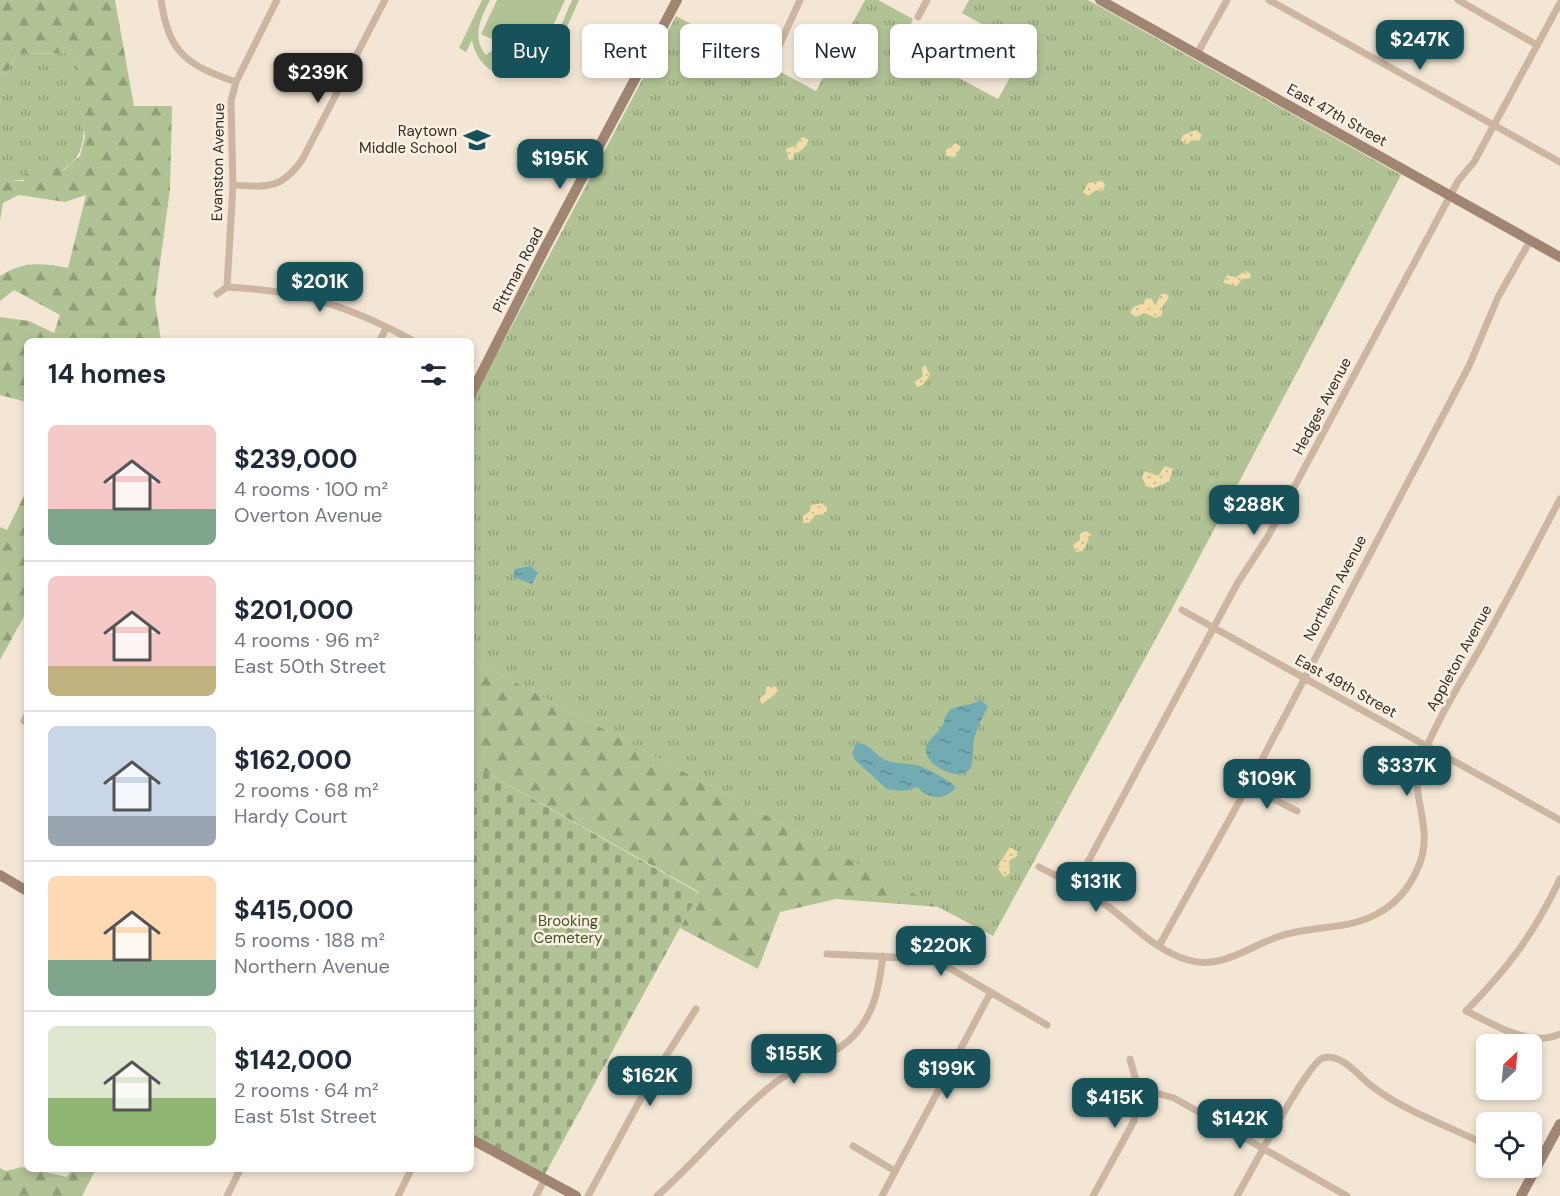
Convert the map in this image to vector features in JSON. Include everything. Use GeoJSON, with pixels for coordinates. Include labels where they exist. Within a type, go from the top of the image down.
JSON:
{"type":"FeatureCollection","features":[{"type":"Feature","properties":{"kind":"street"},"geometry":{"type":"LineString","coordinates":[[161,0],[169,34],[188,61],[236,82]]}},
{"type":"Feature","properties":{"kind":"street","name":"Evanston Avenue"},"geometry":{"type":"LineString","coordinates":[[227,287],[232,185],[231,101],[236,82],[278,0]]}},
{"type":"Feature","properties":{"kind":"street"},"geometry":{"type":"LineString","coordinates":[[232,185],[273,186],[292,175],[385,0]]}},
{"type":"Feature","properties":{"kind":"street","name":"Pittman Road"},"geometry":{"type":"LineString","coordinates":[[476,375],[677,0]]}},
{"type":"Feature","properties":{"kind":"street"},"geometry":{"type":"LineString","coordinates":[[782,40],[800,0]]}},
{"type":"Feature","properties":{"kind":"street"},"geometry":{"type":"LineString","coordinates":[[918,17],[927,0]]}},
{"type":"Feature","properties":{"kind":"street","name":"East 47th Street"},"geometry":{"type":"LineString","coordinates":[[1100,0],[1560,257]]}},
{"type":"Feature","properties":{"kind":"street"},"geometry":{"type":"LineString","coordinates":[[1197,54],[1227,0]]}},
{"type":"Feature","properties":{"kind":"street"},"geometry":{"type":"LineString","coordinates":[[1269,0],[1560,162]]}},
{"type":"Feature","properties":{"kind":"street"},"geometry":{"type":"LineString","coordinates":[[1458,0],[1537,45]]}},
{"type":"Feature","properties":{"kind":"street","name":"Hedges Avenue"},"geometry":{"type":"LineString","coordinates":[[1075,886],[1237,584],[1267,538],[1450,196],[1493,126],[1560,3]]}},
{"type":"Feature","properties":{"kind":"street","name":"Northern Avenue"},"geometry":{"type":"LineString","coordinates":[[1159,946],[1248,786],[1469,366],[1498,297],[1530,241]]}},
{"type":"Feature","properties":{"kind":"street"},"geometry":{"type":"LineString","coordinates":[[217,294],[227,287],[271,290],[310,297],[347,309],[408,338]]}},
{"type":"Feature","properties":{"kind":"street"},"geometry":{"type":"LineString","coordinates":[[381,338],[387,327]]}},
{"type":"Feature","properties":{"kind":"street","name":"Appleton Avenue"},"geometry":{"type":"LineString","coordinates":[[1039,867],[1103,903],[1135,931],[1159,946],[1190,961],[1219,961],[1284,934],[1351,924],[1373,916],[1390,906],[1409,886],[1424,852],[1425,827],[1416,778],[1427,747],[1560,499]]}},
{"type":"Feature","properties":{"kind":"street","name":"East 49th Street"},"geometry":{"type":"LineString","coordinates":[[1182,610],[1560,820]]}},
{"type":"Feature","properties":{"kind":"street"},"geometry":{"type":"LineString","coordinates":[[1248,786],[1297,811]]}},
{"type":"Feature","properties":{"kind":"street"},"geometry":{"type":"LineString","coordinates":[[0,876],[24,889]]}},
{"type":"Feature","properties":{"kind":"street"},"geometry":{"type":"LineString","coordinates":[[1560,879],[1532,934],[1506,970],[1466,1011],[1497,1026],[1538,1040],[1560,1034]]}},
{"type":"Feature","properties":{"kind":"street"},"geometry":{"type":"LineString","coordinates":[[827,954],[916,958],[939,963],[1047,1025]]}},
{"type":"Feature","properties":{"kind":"street"},"geometry":{"type":"LineString","coordinates":[[657,1196],[708,1144],[775,1083],[798,1068],[840,1048],[855,1035],[876,1001],[883,956]]}},
{"type":"Feature","properties":{"kind":"street"},"geometry":{"type":"LineString","coordinates":[[882,1196],[991,992]]}},
{"type":"Feature","properties":{"kind":"street"},"geometry":{"type":"LineString","coordinates":[[588,1196],[652,1078],[696,1009]]}},
{"type":"Feature","properties":{"kind":"street"},"geometry":{"type":"LineString","coordinates":[[1237,1196],[1300,1086],[1318,1060],[1324,1057],[1337,1059],[1390,1098],[1476,1140]]}},
{"type":"Feature","properties":{"kind":"street"},"geometry":{"type":"LineString","coordinates":[[1093,1196],[1134,1121],[1138,1088],[1130,1059]]}},
{"type":"Feature","properties":{"kind":"street"},"geometry":{"type":"LineString","coordinates":[[1138,1088],[1174,1098],[1347,1196]]}},
{"type":"Feature","properties":{"kind":"street"},"geometry":{"type":"LineString","coordinates":[[1542,1154],[1560,1124]]}},
{"type":"Feature","properties":{"kind":"street"},"geometry":{"type":"LineString","coordinates":[[474,1141],[576,1196]]}},
{"type":"Feature","properties":{"kind":"street"},"geometry":{"type":"LineString","coordinates":[[853,1146],[895,1171]]}},
{"type":"Feature","properties":{"kind":"street"},"geometry":{"type":"LineString","coordinates":[[227,1196],[239,1172]]}},
{"type":"Feature","properties":{"kind":"street"},"geometry":{"type":"LineString","coordinates":[[398,1196],[410,1172]]}},
{"type":"Feature","properties":{"kind":"street"},"geometry":{"type":"LineString","coordinates":[[1521,1196],[1529,1178]]}},
{"type":"Feature","properties":{"kind":"street"},"geometry":{"type":"LineString","coordinates":[[536,1196],[545,1179]]}},
{"type":"Feature","properties":{"kind":"green space"},"geometry":{"type":"Polygon","coordinates":[[[0,0],[115,0],[134,106],[172,106],[170,189],[155,301],[161,338],[24,338],[24,401],[0,395],[0,317],[29,321],[54,333],[60,315],[14,290],[0,301],[0,276],[8,271],[33,264],[68,268],[86,195],[65,202],[19,195],[3,203],[0,221],[0,181],[24,181],[29,169],[44,163],[64,170],[80,156],[85,137],[74,53],[16,54],[8,72],[0,74],[0,0]]]}},
{"type":"Feature","properties":{"kind":"green space"},"geometry":{"type":"Polygon","coordinates":[[[482,0],[490,0],[483,14],[478,34],[481,48],[486,55],[492,50],[492,70],[483,64],[477,55],[472,40],[466,52],[459,48],[482,0]]]}},
{"type":"Feature","properties":{"kind":"green space"},"geometry":{"type":"Polygon","coordinates":[[[497,0],[565,0],[554,24],[492,24],[492,39],[481,34],[497,0]]]}},
{"type":"Feature","properties":{"kind":"green space"},"geometry":{"type":"Polygon","coordinates":[[[572,0],[579,0],[568,24],[562,24],[572,0]]]}},
{"type":"Feature","properties":{"kind":"green space"},"geometry":{"type":"Polygon","coordinates":[[[865,0],[878,0],[913,19],[911,24],[890,24],[890,78],[959,78],[998,99],[1010,78],[1037,78],[1037,24],[982,24],[962,13],[969,0],[1088,0],[1401,175],[1172,609],[993,936],[474,661],[474,397],[643,78],[668,78],[668,31],[676,16],[691,24],[680,24],[680,78],[782,78],[782,73],[816,91],[823,78],[878,78],[878,24],[852,24],[865,0]]]}},
{"type":"Feature","properties":{"kind":"green space"},"geometry":{"type":"Polygon","coordinates":[[[74,53],[84,129],[81,147],[73,161],[58,172],[34,178],[0,181],[0,74],[8,72],[16,54],[74,53]]]}},
{"type":"Feature","properties":{"kind":"green space"},"geometry":{"type":"Polygon","coordinates":[[[24,496],[24,616],[0,660],[0,527],[7,530],[24,496]]]}},
{"type":"Feature","properties":{"kind":"green space"},"geometry":{"type":"Polygon","coordinates":[[[474,661],[939,907],[836,899],[780,912],[758,969],[680,928],[699,892],[474,766],[474,661]]]}},
{"type":"Feature","properties":{"kind":"green space","name":"Brooking Cemetery"},"geometry":{"type":"Polygon","coordinates":[[[474,766],[699,893],[545,1174],[474,1137],[474,766]]]}},
{"type":"Feature","properties":{"kind":"green space"},"geometry":{"type":"Polygon","coordinates":[[[22,1167],[24,1172],[44,1172],[67,1177],[70,1172],[94,1172],[82,1196],[0,1196],[0,1168],[6,1171],[22,1167]]]}},
{"type":"Feature","properties":{"kind":"sand"},"geometry":{"type":"Polygon","coordinates":[[[1196,130],[1202,135],[1199,141],[1192,140],[1187,144],[1181,141],[1183,135],[1196,130]]]}},
{"type":"Feature","properties":{"kind":"sand"},"geometry":{"type":"Polygon","coordinates":[[[802,137],[808,139],[807,144],[802,150],[794,153],[793,159],[789,160],[786,149],[796,145],[802,137]]]}},
{"type":"Feature","properties":{"kind":"sand"},"geometry":{"type":"Polygon","coordinates":[[[956,143],[961,147],[955,157],[946,156],[946,150],[956,143]]]}},
{"type":"Feature","properties":{"kind":"sand"},"geometry":{"type":"Polygon","coordinates":[[[1101,181],[1105,184],[1103,191],[1096,190],[1088,196],[1083,192],[1088,183],[1101,181]]]}},
{"type":"Feature","properties":{"kind":"sand"},"geometry":{"type":"Polygon","coordinates":[[[1245,271],[1250,273],[1251,278],[1242,279],[1237,286],[1223,283],[1227,275],[1236,277],[1245,271]]]}},
{"type":"Feature","properties":{"kind":"sand"},"geometry":{"type":"Polygon","coordinates":[[[1161,294],[1169,297],[1163,306],[1162,315],[1156,318],[1144,313],[1136,317],[1130,313],[1133,307],[1142,304],[1147,298],[1152,299],[1155,306],[1161,294]]]}},
{"type":"Feature","properties":{"kind":"sand"},"geometry":{"type":"Polygon","coordinates":[[[925,365],[930,375],[923,385],[917,387],[915,382],[923,376],[922,368],[925,365]]]}},
{"type":"Feature","properties":{"kind":"sand"},"geometry":{"type":"Polygon","coordinates":[[[1165,466],[1173,469],[1169,482],[1153,488],[1146,486],[1142,477],[1145,471],[1158,476],[1165,466]]]}},
{"type":"Feature","properties":{"kind":"sand"},"geometry":{"type":"Polygon","coordinates":[[[822,503],[827,508],[826,514],[815,515],[809,523],[803,523],[803,516],[810,511],[811,505],[822,503]]]}},
{"type":"Feature","properties":{"kind":"sand"},"geometry":{"type":"Polygon","coordinates":[[[1085,531],[1091,534],[1083,551],[1076,552],[1073,545],[1080,540],[1080,534],[1085,531]]]}},
{"type":"Feature","properties":{"kind":"sand"},"geometry":{"type":"Polygon","coordinates":[[[767,686],[776,687],[778,692],[762,704],[759,699],[765,694],[767,686]]]}},
{"type":"Feature","properties":{"kind":"sand"},"geometry":{"type":"Polygon","coordinates":[[[1010,847],[1017,851],[1017,856],[1009,861],[1010,873],[1004,877],[997,867],[1010,847]]]}},
{"type":"Feature","properties":{"kind":"water"},"geometry":{"type":"Polygon","coordinates":[[[531,566],[538,573],[532,584],[513,577],[515,569],[531,566]]]}},
{"type":"Feature","properties":{"kind":"water"},"geometry":{"type":"Polygon","coordinates":[[[980,700],[988,706],[975,736],[970,768],[962,774],[941,769],[930,760],[927,745],[940,729],[950,710],[980,700]]]}},
{"type":"Feature","properties":{"kind":"water"},"geometry":{"type":"Polygon","coordinates":[[[856,743],[866,745],[888,761],[925,768],[956,787],[942,797],[927,794],[917,787],[902,791],[887,789],[855,760],[852,754],[856,743]]]}},
{"type":"Feature","properties":{"kind":"place","name":"Raytown Middle School"},"geometry":{"type":"Point","coordinates":[477,140]}}]}
